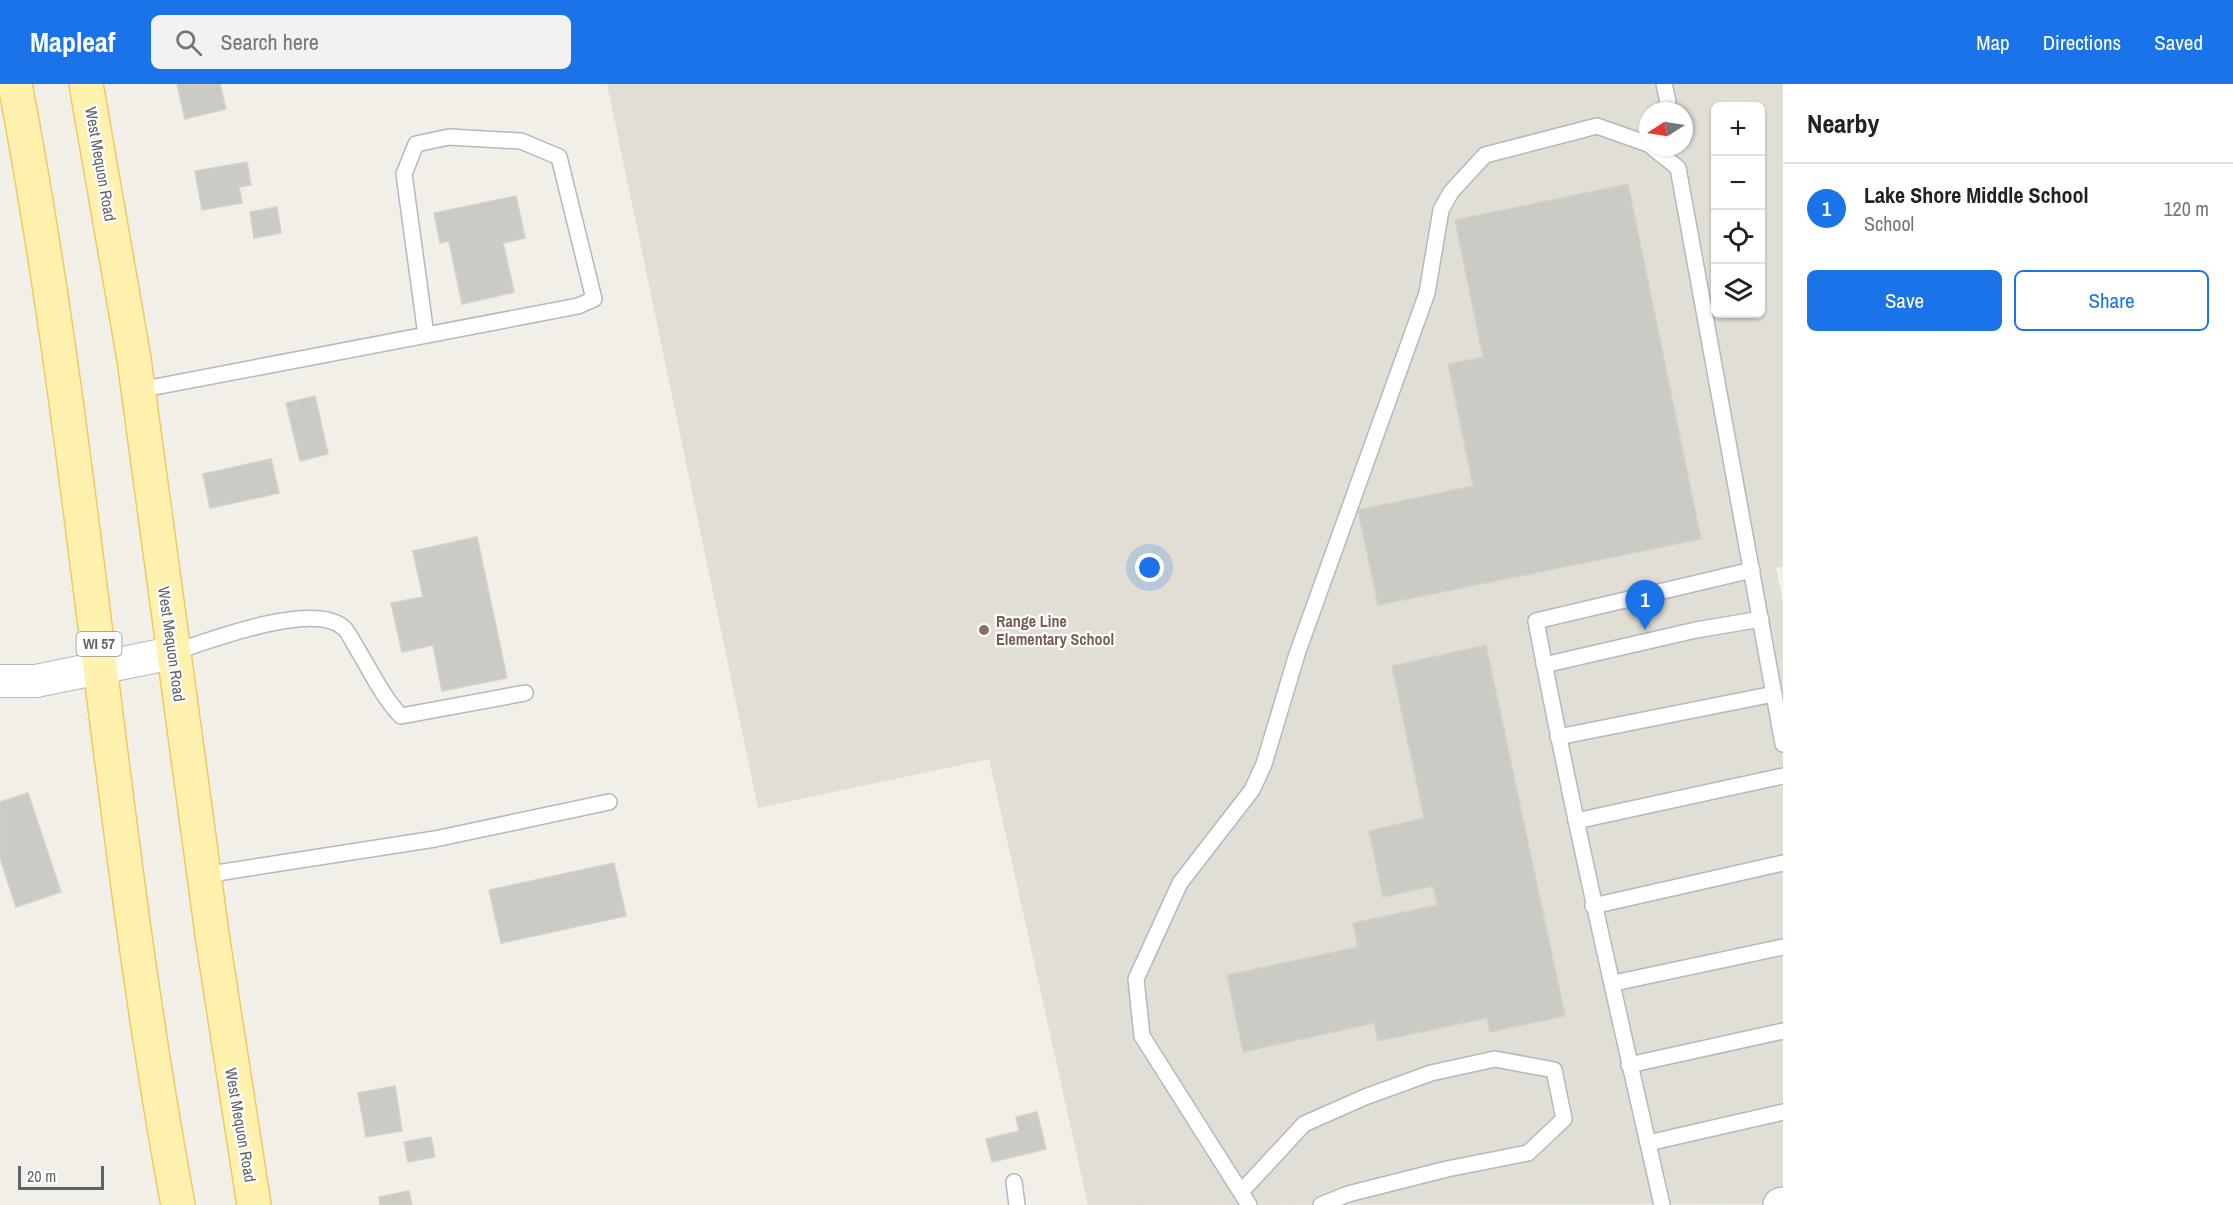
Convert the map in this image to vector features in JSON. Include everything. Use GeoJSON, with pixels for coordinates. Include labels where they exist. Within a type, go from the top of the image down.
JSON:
{"type":"FeatureCollection","features":[{"type":"Feature","properties":{"kind":"main road","name":"WI 57"},"geometry":{"type":"LineString","coordinates":[[15,84],[38,202],[103,669],[143,999],[178,1205]]}},
{"type":"Feature","properties":{"kind":"main road","name":"West Mequon Road"},"geometry":{"type":"LineString","coordinates":[[86,84],[139,390],[172,653],[230,1066],[254,1205]]}},
{"type":"Feature","properties":{"kind":"street"},"geometry":{"type":"LineString","coordinates":[[0,681],[36,681],[172,653]]}},
{"type":"Feature","properties":{"kind":"lane"},"geometry":{"type":"LineString","coordinates":[[1664,84],[1668,102]]}},
{"type":"Feature","properties":{"kind":"lane"},"geometry":{"type":"LineString","coordinates":[[1321,1205],[1348,1194],[1447,1169],[1528,1154],[1564,1119],[1554,1070],[1495,1059],[1431,1073],[1365,1097],[1304,1124],[1245,1198],[1142,1036],[1136,979],[1180,883],[1252,790],[1264,764],[1296,654],[1427,293],[1441,210],[1451,192],[1485,155],[1597,126],[1639,141]]}},
{"type":"Feature","properties":{"kind":"lane"},"geometry":{"type":"LineString","coordinates":[[139,390],[578,306],[594,299],[559,157],[521,141],[449,137],[416,144],[404,174],[426,335]]}},
{"type":"Feature","properties":{"kind":"lane"},"geometry":{"type":"LineString","coordinates":[[1663,156],[1678,168],[1783,744]]}},
{"type":"Feature","properties":{"kind":"lane"},"geometry":{"type":"LineString","coordinates":[[1662,1205],[1629,1065],[1614,983],[1593,906],[1536,621],[1752,570]]}},
{"type":"Feature","properties":{"kind":"lane"},"geometry":{"type":"LineString","coordinates":[[172,653],[227,635],[292,618],[320,617],[344,627],[385,699],[401,716],[525,693]]}},
{"type":"Feature","properties":{"kind":"lane"},"geometry":{"type":"LineString","coordinates":[[1544,665],[1696,630],[1761,619]]}},
{"type":"Feature","properties":{"kind":"lane"},"geometry":{"type":"LineString","coordinates":[[1558,737],[1774,694]]}},
{"type":"Feature","properties":{"kind":"lane"},"geometry":{"type":"LineString","coordinates":[[1576,821],[1783,776]]}},
{"type":"Feature","properties":{"kind":"lane"},"geometry":{"type":"LineString","coordinates":[[204,875],[435,839],[609,802]]}},
{"type":"Feature","properties":{"kind":"lane"},"geometry":{"type":"LineString","coordinates":[[1593,906],[1783,863]]}},
{"type":"Feature","properties":{"kind":"lane"},"geometry":{"type":"LineString","coordinates":[[1614,983],[1783,947]]}},
{"type":"Feature","properties":{"kind":"lane"},"geometry":{"type":"LineString","coordinates":[[1629,1065],[1783,1030]]}},
{"type":"Feature","properties":{"kind":"lane"},"geometry":{"type":"LineString","coordinates":[[1648,1143],[1783,1112]]}},
{"type":"Feature","properties":{"kind":"lane"},"geometry":{"type":"LineString","coordinates":[[1014,1182],[1017,1205]]}},
{"type":"Feature","properties":{"kind":"shaded area"},"geometry":{"type":"Polygon","coordinates":[[[607,84],[1783,84],[1783,566],[1776,568],[1783,602],[1783,1204],[1088,1205],[989,759],[758,808],[607,84]]]}},
{"type":"Feature","properties":{"kind":"building"},"geometry":{"type":"Polygon","coordinates":[[[177,84],[220,84],[226,109],[185,119],[177,84]]]}},
{"type":"Feature","properties":{"kind":"building"},"geometry":{"type":"Polygon","coordinates":[[[247,162],[251,185],[239,187],[242,203],[202,210],[195,171],[247,162]]]}},
{"type":"Feature","properties":{"kind":"building"},"geometry":{"type":"Polygon","coordinates":[[[1628,184],[1701,539],[1378,605],[1358,510],[1473,486],[1448,364],[1483,357],[1455,220],[1628,184]]]}},
{"type":"Feature","properties":{"kind":"building"},"geometry":{"type":"Polygon","coordinates":[[[516,196],[525,238],[503,243],[514,292],[462,304],[449,241],[440,243],[434,213],[516,196]]]}},
{"type":"Feature","properties":{"kind":"building"},"geometry":{"type":"Polygon","coordinates":[[[277,207],[281,233],[254,238],[250,212],[277,207]]]}},
{"type":"Feature","properties":{"kind":"building"},"geometry":{"type":"Polygon","coordinates":[[[315,396],[328,454],[300,461],[286,403],[315,396]]]}},
{"type":"Feature","properties":{"kind":"building"},"geometry":{"type":"Polygon","coordinates":[[[271,459],[279,493],[210,508],[203,474],[271,459]]]}},
{"type":"Feature","properties":{"kind":"building"},"geometry":{"type":"Polygon","coordinates":[[[477,537],[507,678],[442,691],[433,645],[402,652],[391,603],[423,597],[413,551],[477,537]]]}},
{"type":"Feature","properties":{"kind":"building"},"geometry":{"type":"Polygon","coordinates":[[[1486,645],[1565,1016],[1490,1032],[1487,1018],[1378,1041],[1374,1023],[1243,1052],[1227,975],[1358,947],[1353,923],[1437,905],[1433,886],[1383,897],[1369,831],[1424,818],[1392,666],[1486,645]]]}},
{"type":"Feature","properties":{"kind":"building"},"geometry":{"type":"Polygon","coordinates":[[[28,793],[61,892],[16,907],[0,858],[0,802],[28,793]]]}},
{"type":"Feature","properties":{"kind":"building"},"geometry":{"type":"Polygon","coordinates":[[[614,863],[626,916],[501,943],[489,890],[614,863]]]}},
{"type":"Feature","properties":{"kind":"building"},"geometry":{"type":"Polygon","coordinates":[[[395,1086],[402,1131],[366,1137],[358,1093],[395,1086]]]}},
{"type":"Feature","properties":{"kind":"building"},"geometry":{"type":"Polygon","coordinates":[[[1037,1112],[1046,1149],[992,1162],[986,1139],[1019,1131],[1016,1117],[1037,1112]]]}},
{"type":"Feature","properties":{"kind":"building"},"geometry":{"type":"Polygon","coordinates":[[[431,1137],[435,1157],[408,1162],[404,1142],[431,1137]]]}},
{"type":"Feature","properties":{"kind":"building"},"geometry":{"type":"Polygon","coordinates":[[[409,1191],[412,1205],[380,1205],[379,1197],[409,1191]]]}},
{"type":"Feature","properties":{"kind":"place","name":"Range Line Elementary School"},"geometry":{"type":"Point","coordinates":[984,630]}},
{"type":"Feature","properties":{"kind":"place","name":"Lake Shore Middle School"},"geometry":{"type":"Point","coordinates":[1645,630]}}]}
